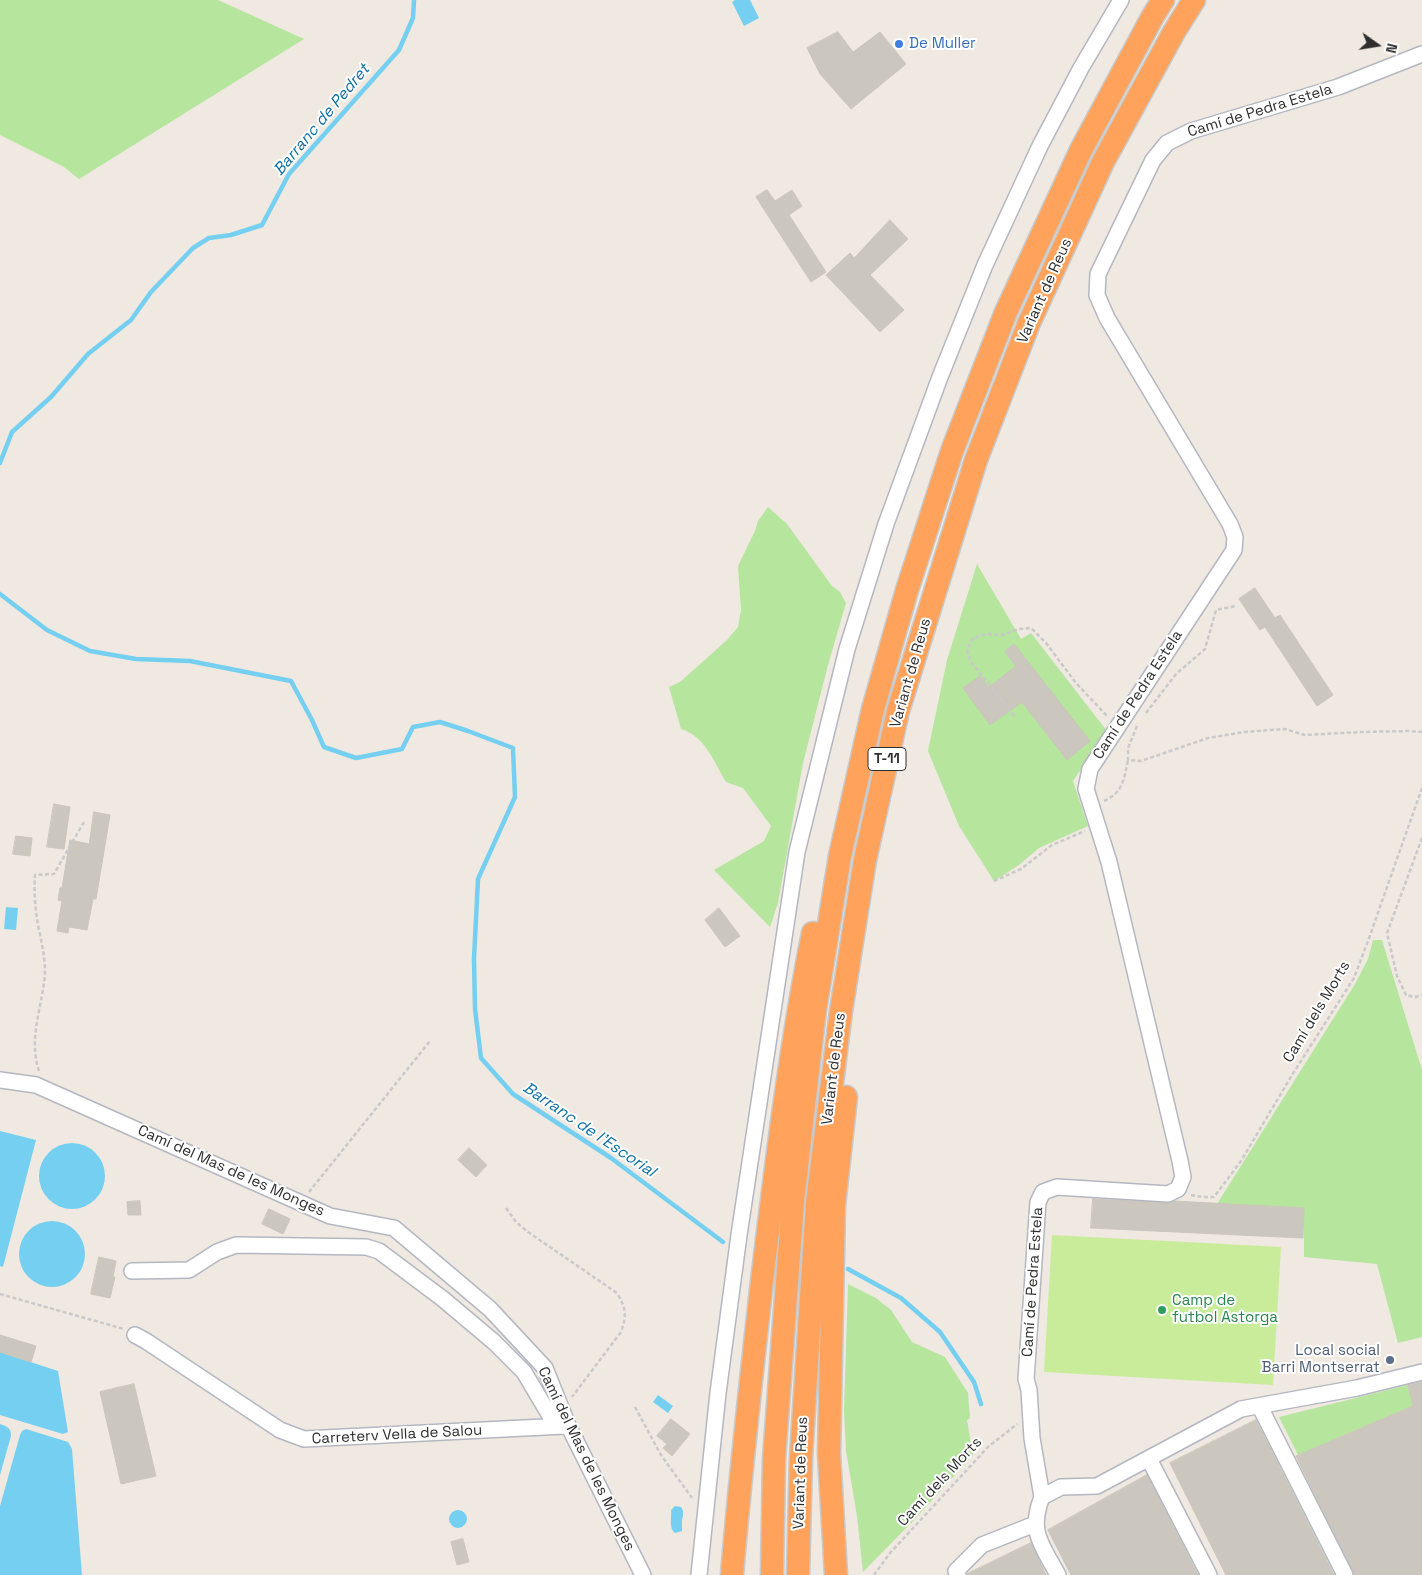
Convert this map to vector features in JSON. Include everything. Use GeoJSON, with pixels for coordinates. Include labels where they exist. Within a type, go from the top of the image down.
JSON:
{"type":"FeatureCollection","features":[{"type":"Feature","properties":{"kind":"highway","name":"Variant de Reus"},"geometry":{"type":"LineString","coordinates":[[772,1575],[774,1459],[793,1201],[815,1010],[840,856],[874,709],[907,590],[952,451],[1006,312],[1077,159],[1163,0]]}},
{"type":"Feature","properties":{"kind":"highway","name":"Variant de Reus"},"geometry":{"type":"LineString","coordinates":[[798,1575],[801,1456],[817,1203],[841,1011],[865,860],[898,712],[976,460],[1029,323],[1103,162],[1174,32],[1194,0]]}},
{"type":"Feature","properties":{"kind":"highway"},"geometry":{"type":"LineString","coordinates":[[836,1575],[828,1454],[834,1205],[855,1012],[898,712]]}},
{"type":"Feature","properties":{"kind":"highway"},"geometry":{"type":"LineString","coordinates":[[732,1575],[742,1461],[772,1199],[798,1010],[814,924],[834,896]]}},
{"type":"Feature","properties":{"kind":"street"},"geometry":{"type":"LineString","coordinates":[[699,1575],[718,1392],[739,1235],[797,852],[847,649],[890,515],[940,377],[985,265],[1040,146],[1081,68],[1121,0]]}},
{"type":"Feature","properties":{"kind":"street","name":"Camí de Pedra Estela"},"geometry":{"type":"LineString","coordinates":[[1040,1503],[1032,1438],[1029,1390],[1026,1379],[1038,1202],[1043,1192],[1057,1187],[1168,1194],[1178,1189],[1183,1177],[1109,862],[1086,789],[1090,769],[1234,550],[1235,537],[1230,524],[1107,318],[1097,295],[1098,274],[1153,160],[1167,143],[1191,131],[1338,87],[1422,54]]}},
{"type":"Feature","properties":{"kind":"street","name":"Camí del Mas de les Monges"},"geometry":{"type":"LineString","coordinates":[[0,1080],[45,1088],[330,1216],[394,1228],[490,1309],[545,1368],[562,1410],[562,1426],[643,1575]]}},
{"type":"Feature","properties":{"kind":"street"},"geometry":{"type":"LineString","coordinates":[[132,1271],[189,1270],[217,1252],[236,1245],[366,1247],[379,1251],[494,1342],[524,1372],[562,1426]]}},
{"type":"Feature","properties":{"kind":"street","name":"Carreterv Vella de Salou"},"geometry":{"type":"LineString","coordinates":[[135,1335],[280,1430],[304,1439],[562,1426]]}},
{"type":"Feature","properties":{"kind":"street"},"geometry":{"type":"LineString","coordinates":[[1058,1575],[1039,1540],[1035,1524],[1040,1503],[1062,1487],[1097,1486],[1241,1409],[1357,1388],[1422,1372]]}},
{"type":"Feature","properties":{"kind":"street"},"geometry":{"type":"LineString","coordinates":[[1260,1407],[1345,1575]]}},
{"type":"Feature","properties":{"kind":"street"},"geometry":{"type":"LineString","coordinates":[[1149,1459],[1209,1575]]}},
{"type":"Feature","properties":{"kind":"street"},"geometry":{"type":"LineString","coordinates":[[958,1575],[956,1571],[982,1546],[1035,1524]]}},
{"type":"Feature","properties":{"kind":"path"},"geometry":{"type":"LineString","coordinates":[[1144,715],[1176,674],[1205,649],[1216,610],[1236,606]]}},
{"type":"Feature","properties":{"kind":"path"},"geometry":{"type":"LineString","coordinates":[[1014,716],[971,662],[967,650],[973,638],[988,634],[1002,634],[1019,628],[1031,628],[1046,643],[1076,682],[1117,726]]}},
{"type":"Feature","properties":{"kind":"path"},"geometry":{"type":"LineString","coordinates":[[1092,806],[1111,798],[1123,785],[1128,760],[1128,748],[1139,722]]}},
{"type":"Feature","properties":{"kind":"path"},"geometry":{"type":"LineString","coordinates":[[1128,760],[1141,762],[1208,738],[1244,732],[1285,729],[1306,735],[1361,732],[1422,732]]}},
{"type":"Feature","properties":{"kind":"path","name":"Camí dels Morts"},"geometry":{"type":"LineString","coordinates":[[1178,1189],[1192,1195],[1214,1198],[1241,1161],[1292,1075],[1354,978],[1422,788]]}},
{"type":"Feature","properties":{"kind":"path"},"geometry":{"type":"LineString","coordinates":[[45,1088],[37,1066],[34,1039],[44,982],[45,964],[45,955],[36,916],[35,875],[54,874],[84,822]]}},
{"type":"Feature","properties":{"kind":"path"},"geometry":{"type":"LineString","coordinates":[[994,881],[1022,869],[1052,845],[1098,826]]}},
{"type":"Feature","properties":{"kind":"path"},"geometry":{"type":"LineString","coordinates":[[1422,838],[1387,933],[1397,976],[1406,995],[1414,997],[1422,995]]}},
{"type":"Feature","properties":{"kind":"path"},"geometry":{"type":"LineString","coordinates":[[300,1203],[430,1041]]}},
{"type":"Feature","properties":{"kind":"path"},"geometry":{"type":"LineString","coordinates":[[506,1208],[516,1222],[528,1232],[617,1292],[624,1305],[625,1319],[621,1332],[562,1410]]}},
{"type":"Feature","properties":{"kind":"path"},"geometry":{"type":"LineString","coordinates":[[0,1294],[124,1329],[135,1335]]}},
{"type":"Feature","properties":{"kind":"path"},"geometry":{"type":"LineString","coordinates":[[635,1407],[661,1455],[690,1496],[706,1511]]}},
{"type":"Feature","properties":{"kind":"path","name":"Camí dels Morts"},"geometry":{"type":"LineString","coordinates":[[874,1575],[890,1553],[988,1447],[1031,1413]]}},
{"type":"Feature","properties":{"kind":"green space"},"geometry":{"type":"Polygon","coordinates":[[[0,0],[218,0],[304,39],[79,179],[64,167],[0,135],[0,0]]]}},
{"type":"Feature","properties":{"kind":"green space"},"geometry":{"type":"Polygon","coordinates":[[[768,507],[787,524],[832,586],[840,592],[846,603],[803,763],[778,903],[770,927],[714,870],[764,841],[771,826],[743,788],[726,782],[703,744],[689,732],[681,729],[669,687],[680,682],[727,640],[738,627],[741,610],[738,566],[758,521],[768,507]]]}},
{"type":"Feature","properties":{"kind":"green space"},"geometry":{"type":"Polygon","coordinates":[[[977,564],[1021,639],[1031,633],[1107,731],[1073,781],[1088,826],[1039,848],[1019,865],[994,881],[959,826],[928,751],[947,660],[977,564]]]}},
{"type":"Feature","properties":{"kind":"green space"},"geometry":{"type":"Polygon","coordinates":[[[1373,940],[1382,940],[1422,1070],[1422,1337],[1398,1343],[1377,1264],[1304,1257],[1304,1208],[1217,1204],[1355,984],[1368,959],[1373,940]]]}},
{"type":"Feature","properties":{"kind":"green space","name":"Camp de futbol Astorga"},"geometry":{"type":"Polygon","coordinates":[[[1052,1235],[1281,1247],[1273,1385],[1044,1372],[1052,1235]]]}},
{"type":"Feature","properties":{"kind":"green space"},"geometry":{"type":"Polygon","coordinates":[[[848,1284],[876,1298],[891,1310],[912,1342],[945,1357],[968,1393],[970,1418],[967,1420],[973,1455],[914,1520],[863,1572],[857,1516],[846,1451],[844,1411],[848,1284]]]}},
{"type":"Feature","properties":{"kind":"green space"},"geometry":{"type":"Polygon","coordinates":[[[1408,1385],[1413,1406],[1298,1455],[1279,1417],[1408,1385]]]}},
{"type":"Feature","properties":{"kind":"water"},"geometry":{"type":"Polygon","coordinates":[[[735,0],[750,0],[759,18],[744,26],[732,2],[735,0]]]}},
{"type":"Feature","properties":{"kind":"water"},"geometry":{"type":"Polygon","coordinates":[[[6,907],[18,908],[16,930],[4,929],[6,907]]]}},
{"type":"Feature","properties":{"kind":"water"},"geometry":{"type":"Polygon","coordinates":[[[0,1131],[36,1140],[3,1267],[0,1266],[0,1131]]]}},
{"type":"Feature","properties":{"kind":"water"},"geometry":{"type":"Polygon","coordinates":[[[72,1143],[85,1146],[95,1153],[102,1163],[105,1176],[102,1189],[95,1199],[85,1206],[72,1209],[59,1206],[49,1199],[42,1189],[39,1176],[42,1163],[49,1153],[59,1146],[72,1143]]]}},
{"type":"Feature","properties":{"kind":"water"},"geometry":{"type":"Polygon","coordinates":[[[52,1221],[65,1224],[75,1231],[82,1241],[85,1254],[82,1267],[75,1277],[65,1284],[52,1287],[39,1284],[29,1277],[22,1267],[19,1254],[22,1241],[29,1231],[39,1224],[52,1221]]]}},
{"type":"Feature","properties":{"kind":"water"},"geometry":{"type":"Polygon","coordinates":[[[0,1352],[58,1371],[68,1432],[63,1434],[0,1415],[0,1352]]]}},
{"type":"Feature","properties":{"kind":"water"},"geometry":{"type":"Polygon","coordinates":[[[658,1395],[673,1406],[668,1413],[653,1402],[658,1395]]]}},
{"type":"Feature","properties":{"kind":"water"},"geometry":{"type":"Polygon","coordinates":[[[0,1424],[8,1428],[11,1436],[0,1475],[0,1424]]]}},
{"type":"Feature","properties":{"kind":"water"},"geometry":{"type":"Polygon","coordinates":[[[26,1429],[68,1442],[72,1449],[82,1575],[0,1575],[0,1506],[20,1435],[26,1429]]]}},
{"type":"Feature","properties":{"kind":"water"},"geometry":{"type":"Polygon","coordinates":[[[675,1506],[681,1507],[683,1514],[682,1531],[675,1533],[671,1524],[671,1510],[675,1506]]]}},
{"type":"Feature","properties":{"kind":"water"},"geometry":{"type":"Polygon","coordinates":[[[458,1510],[464,1513],[467,1519],[464,1525],[458,1528],[452,1525],[449,1519],[452,1513],[458,1510]]]}},
{"type":"Feature","properties":{"kind":"building"},"geometry":{"type":"Polygon","coordinates":[[[838,32],[853,52],[880,32],[906,64],[851,109],[820,74],[807,48],[838,32]]]}},
{"type":"Feature","properties":{"kind":"building"},"geometry":{"type":"Polygon","coordinates":[[[767,190],[775,201],[792,190],[802,206],[789,215],[826,272],[811,282],[756,197],[767,190]]]}},
{"type":"Feature","properties":{"kind":"building"},"geometry":{"type":"Polygon","coordinates":[[[890,220],[908,239],[870,275],[904,310],[880,332],[826,275],[850,253],[854,258],[890,220]]]}},
{"type":"Feature","properties":{"kind":"building"},"geometry":{"type":"Polygon","coordinates":[[[1255,588],[1275,618],[1280,615],[1333,695],[1317,706],[1265,627],[1260,630],[1239,599],[1255,588]]]}},
{"type":"Feature","properties":{"kind":"building"},"geometry":{"type":"Polygon","coordinates":[[[1014,644],[1090,741],[1067,760],[1022,702],[990,725],[963,688],[980,676],[988,688],[1016,666],[1005,652],[1014,644]]]}},
{"type":"Feature","properties":{"kind":"building"},"geometry":{"type":"Polygon","coordinates":[[[54,804],[70,807],[64,849],[47,847],[54,804]]]}},
{"type":"Feature","properties":{"kind":"building"},"geometry":{"type":"Polygon","coordinates":[[[94,812],[110,815],[96,899],[93,899],[87,930],[69,927],[68,933],[57,931],[62,901],[58,900],[60,888],[62,888],[70,840],[89,844],[94,812]]]}},
{"type":"Feature","properties":{"kind":"building"},"geometry":{"type":"Polygon","coordinates":[[[16,836],[32,838],[30,856],[13,854],[16,836]]]}},
{"type":"Feature","properties":{"kind":"building"},"geometry":{"type":"Polygon","coordinates":[[[719,908],[740,936],[725,947],[705,920],[719,908]]]}},
{"type":"Feature","properties":{"kind":"building"},"geometry":{"type":"Polygon","coordinates":[[[469,1148],[487,1165],[476,1177],[458,1160],[469,1148]]]}},
{"type":"Feature","properties":{"kind":"building"},"geometry":{"type":"Polygon","coordinates":[[[1093,1199],[1304,1208],[1303,1238],[1091,1228],[1093,1199]]]}},
{"type":"Feature","properties":{"kind":"building"},"geometry":{"type":"Polygon","coordinates":[[[140,1201],[141,1215],[128,1215],[127,1202],[140,1201]]]}},
{"type":"Feature","properties":{"kind":"building"},"geometry":{"type":"Polygon","coordinates":[[[269,1209],[290,1219],[283,1234],[262,1224],[269,1209]]]}},
{"type":"Feature","properties":{"kind":"building"},"geometry":{"type":"Polygon","coordinates":[[[99,1257],[116,1261],[113,1277],[115,1277],[110,1298],[91,1294],[99,1257]]]}},
{"type":"Feature","properties":{"kind":"building"},"geometry":{"type":"Polygon","coordinates":[[[0,1335],[36,1346],[31,1362],[0,1352],[0,1335]]]}},
{"type":"Feature","properties":{"kind":"building"},"geometry":{"type":"Polygon","coordinates":[[[1422,1382],[1422,1575],[1354,1575],[1296,1456],[1413,1406],[1408,1385],[1422,1382]]]}},
{"type":"Feature","properties":{"kind":"building"},"geometry":{"type":"Polygon","coordinates":[[[134,1384],[156,1476],[121,1484],[100,1392],[134,1384]]]}},
{"type":"Feature","properties":{"kind":"building"},"geometry":{"type":"Polygon","coordinates":[[[671,1419],[690,1434],[672,1456],[663,1448],[667,1444],[657,1436],[671,1419]]]}},
{"type":"Feature","properties":{"kind":"building"},"geometry":{"type":"Polygon","coordinates":[[[1256,1420],[1334,1575],[1226,1575],[1170,1463],[1256,1420]]]}},
{"type":"Feature","properties":{"kind":"building"},"geometry":{"type":"Polygon","coordinates":[[[1147,1475],[1198,1575],[1071,1575],[1048,1530],[1147,1475]]]}},
{"type":"Feature","properties":{"kind":"building"},"geometry":{"type":"Polygon","coordinates":[[[463,1539],[469,1562],[457,1565],[451,1542],[463,1539]]]}},
{"type":"Feature","properties":{"kind":"building"},"geometry":{"type":"Polygon","coordinates":[[[1031,1543],[1046,1575],[967,1575],[967,1574],[1031,1543]]]}},
{"type":"Feature","properties":{"kind":"waterway","name":"Barranc de Pedret"},"geometry":{"type":"LineString","coordinates":[[0,463],[12,432],[51,397],[88,354],[131,320],[151,292],[193,248],[209,238],[231,235],[262,225],[289,174],[399,50],[413,18],[414,0]]}},
{"type":"Feature","properties":{"kind":"waterway","name":"Barranc de l'Escorial"},"geometry":{"type":"LineString","coordinates":[[0,594],[47,630],[90,651],[136,659],[190,661],[291,681],[324,747],[356,758],[402,749],[413,727],[440,722],[513,748],[515,797],[478,879],[474,958],[475,1009],[481,1058],[513,1094],[611,1158],[723,1242]]}},
{"type":"Feature","properties":{"kind":"waterway","name":"Barranc de l'Escorial"},"geometry":{"type":"LineString","coordinates":[[848,1269],[901,1298],[940,1332],[974,1382],[981,1404]]}},
{"type":"Feature","properties":{"kind":"place","name":"De Muller"},"geometry":{"type":"Point","coordinates":[899,44]}},
{"type":"Feature","properties":{"kind":"place","name":"Camp de futbol Astorga"},"geometry":{"type":"Point","coordinates":[1162,1310]}},
{"type":"Feature","properties":{"kind":"place","name":"Local social Barri Montserrat"},"geometry":{"type":"Point","coordinates":[1390,1360]}}]}
